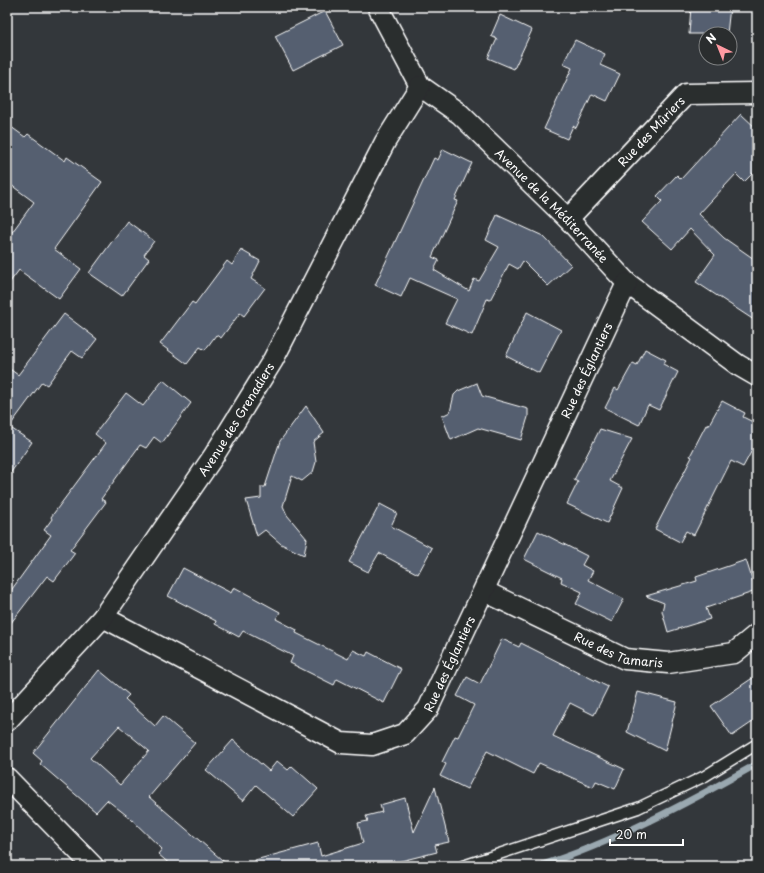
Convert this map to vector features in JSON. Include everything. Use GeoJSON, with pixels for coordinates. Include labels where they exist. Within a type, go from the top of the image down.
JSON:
{"type":"FeatureCollection","features":[{"type":"Feature","properties":{"kind":"street","name":"Avenue de la Méditerranée"},"geometry":{"type":"LineString","coordinates":[[378,7],[420,86],[460,114],[568,219],[627,284],[738,365],[757,376]]}},
{"type":"Feature","properties":{"kind":"street","name":"Avenue des Grenadiers"},"geometry":{"type":"LineString","coordinates":[[7,721],[103,617],[214,458],[273,360],[385,142],[420,86]]}},
{"type":"Feature","properties":{"kind":"street","name":"Rue des Mûriers"},"geometry":{"type":"LineString","coordinates":[[568,219],[686,94],[757,93]]}},
{"type":"Feature","properties":{"kind":"street","name":"Rue des Églantiers"},"geometry":{"type":"LineString","coordinates":[[103,617],[342,743],[372,745],[406,734],[428,709],[627,284]]}},
{"type":"Feature","properties":{"kind":"street","name":"Rue des Tamaris"},"geometry":{"type":"LineString","coordinates":[[484,591],[625,659],[668,664],[734,653],[757,634]]}},
{"type":"Feature","properties":{"kind":"street"},"geometry":{"type":"LineString","coordinates":[[7,778],[93,866]]}},
{"type":"Feature","properties":{"kind":"lane"},"geometry":{"type":"LineString","coordinates":[[463,866],[638,808],[705,776],[757,744]]}},
{"type":"Feature","properties":{"kind":"building"},"geometry":{"type":"Polygon","coordinates":[[[691,7],[730,7],[728,26],[698,26],[698,34],[689,34],[691,7]]]}},
{"type":"Feature","properties":{"kind":"building"},"geometry":{"type":"Polygon","coordinates":[[[325,11],[343,45],[293,70],[275,36],[325,11]]]}},
{"type":"Feature","properties":{"kind":"building"},"geometry":{"type":"Polygon","coordinates":[[[500,15],[532,30],[514,69],[488,58],[497,39],[491,36],[500,15]]]}},
{"type":"Feature","properties":{"kind":"building"},"geometry":{"type":"Polygon","coordinates":[[[575,40],[605,54],[600,65],[620,74],[607,101],[592,94],[576,128],[573,126],[567,139],[544,129],[572,68],[563,64],[575,40]]]}},
{"type":"Feature","properties":{"kind":"building"},"geometry":{"type":"Polygon","coordinates":[[[741,114],[757,129],[757,169],[744,182],[736,174],[699,214],[724,238],[757,261],[757,322],[696,282],[715,255],[690,229],[672,249],[642,222],[662,201],[657,196],[677,175],[681,179],[741,114]]]}},
{"type":"Feature","properties":{"kind":"building"},"geometry":{"type":"Polygon","coordinates":[[[7,124],[25,137],[28,134],[65,161],[67,157],[102,182],[54,249],[81,269],[59,299],[19,270],[7,286],[7,239],[34,202],[7,182],[7,124]]]}},
{"type":"Feature","properties":{"kind":"building"},"geometry":{"type":"Polygon","coordinates":[[[443,149],[472,163],[455,200],[458,201],[432,257],[439,260],[434,270],[469,291],[474,279],[479,281],[499,247],[486,240],[497,215],[543,236],[571,265],[548,286],[523,261],[518,269],[509,264],[490,300],[487,299],[472,335],[445,323],[457,299],[410,278],[401,297],[375,285],[434,158],[438,160],[443,149]]]}},
{"type":"Feature","properties":{"kind":"building"},"geometry":{"type":"Polygon","coordinates":[[[127,221],[154,241],[144,255],[149,259],[122,296],[89,273],[127,221]]]}},
{"type":"Feature","properties":{"kind":"building"},"geometry":{"type":"Polygon","coordinates":[[[241,250],[260,261],[251,279],[265,288],[244,316],[240,313],[221,338],[216,335],[205,350],[200,347],[187,364],[160,344],[192,302],[195,304],[227,261],[232,265],[241,250]]]}},
{"type":"Feature","properties":{"kind":"building"},"geometry":{"type":"Polygon","coordinates":[[[527,312],[561,330],[539,373],[506,356],[527,312]]]}},
{"type":"Feature","properties":{"kind":"building"},"geometry":{"type":"Polygon","coordinates":[[[64,314],[97,339],[82,358],[72,351],[47,385],[42,382],[9,427],[32,442],[7,478],[7,367],[18,375],[64,314]]]}},
{"type":"Feature","properties":{"kind":"building"},"geometry":{"type":"Polygon","coordinates":[[[645,349],[666,360],[663,364],[678,372],[659,410],[648,405],[639,425],[605,408],[615,388],[618,390],[633,363],[637,365],[645,349]]]}},
{"type":"Feature","properties":{"kind":"building"},"geometry":{"type":"Polygon","coordinates":[[[163,380],[191,403],[162,443],[154,437],[146,448],[140,445],[101,499],[106,502],[70,550],[75,553],[54,581],[47,576],[7,628],[7,596],[51,535],[44,530],[52,519],[51,517],[106,443],[95,434],[126,393],[143,406],[163,380]]]}},
{"type":"Feature","properties":{"kind":"building"},"geometry":{"type":"Polygon","coordinates":[[[477,383],[482,396],[528,409],[528,417],[521,440],[478,428],[451,440],[442,416],[450,412],[454,395],[458,391],[477,383]]]}},
{"type":"Feature","properties":{"kind":"building"},"geometry":{"type":"Polygon","coordinates":[[[722,401],[745,413],[743,417],[757,424],[757,441],[743,467],[731,461],[694,535],[686,531],[680,542],[655,529],[692,457],[690,456],[706,425],[708,426],[722,401]]]}},
{"type":"Feature","properties":{"kind":"building"},"geometry":{"type":"Polygon","coordinates":[[[306,406],[324,433],[313,442],[316,462],[313,472],[302,481],[292,476],[283,506],[287,515],[307,539],[304,555],[281,544],[265,530],[257,536],[246,500],[261,498],[261,487],[265,487],[280,441],[306,406]]]}},
{"type":"Feature","properties":{"kind":"building"},"geometry":{"type":"Polygon","coordinates":[[[600,429],[632,439],[610,481],[623,488],[607,523],[567,504],[578,482],[574,480],[600,429]]]}},
{"type":"Feature","properties":{"kind":"building"},"geometry":{"type":"Polygon","coordinates":[[[380,504],[397,513],[391,526],[432,548],[418,574],[379,553],[368,572],[349,562],[380,504]]]}},
{"type":"Feature","properties":{"kind":"building"},"geometry":{"type":"Polygon","coordinates":[[[538,531],[587,556],[582,565],[593,571],[588,580],[624,599],[612,622],[576,604],[582,592],[561,582],[562,578],[524,559],[538,531]]]}},
{"type":"Feature","properties":{"kind":"building"},"geometry":{"type":"Polygon","coordinates":[[[746,560],[756,591],[706,608],[710,619],[668,632],[662,611],[664,603],[646,596],[697,581],[696,577],[746,560]]]}},
{"type":"Feature","properties":{"kind":"building"},"geometry":{"type":"Polygon","coordinates":[[[183,568],[231,593],[234,587],[280,612],[276,619],[297,630],[296,633],[348,659],[353,650],[366,656],[368,652],[401,669],[384,703],[337,679],[334,685],[290,663],[293,656],[243,631],[239,637],[215,624],[216,621],[168,596],[183,568]]]}},
{"type":"Feature","properties":{"kind":"building"},"geometry":{"type":"Polygon","coordinates":[[[502,639],[519,647],[521,643],[608,687],[594,715],[570,703],[553,736],[624,769],[615,789],[596,781],[593,787],[539,763],[533,774],[487,751],[467,789],[440,776],[446,764],[442,762],[455,736],[458,737],[474,705],[457,696],[467,677],[480,684],[502,639]]]}},
{"type":"Feature","properties":{"kind":"building"},"geometry":{"type":"Polygon","coordinates":[[[99,670],[129,695],[125,699],[155,726],[163,716],[195,743],[149,797],[229,866],[172,866],[158,854],[162,849],[130,818],[107,800],[96,812],[40,764],[42,761],[33,753],[99,670]],[[119,726],[90,758],[120,785],[149,751],[119,726]]]}},
{"type":"Feature","properties":{"kind":"building"},"geometry":{"type":"Polygon","coordinates":[[[757,675],[757,719],[732,736],[711,706],[757,675]]]}},
{"type":"Feature","properties":{"kind":"building"},"geometry":{"type":"Polygon","coordinates":[[[638,692],[677,702],[665,751],[627,732],[638,692]]]}},
{"type":"Feature","properties":{"kind":"building"},"geometry":{"type":"Polygon","coordinates":[[[233,740],[269,771],[277,761],[288,770],[292,766],[318,789],[293,817],[256,785],[243,801],[206,770],[233,740]]]}},
{"type":"Feature","properties":{"kind":"building"},"geometry":{"type":"Polygon","coordinates":[[[435,787],[449,842],[435,845],[437,852],[381,866],[256,866],[255,860],[318,843],[321,856],[363,843],[358,823],[368,821],[366,816],[382,812],[380,805],[405,798],[414,832],[435,787]]]}},
{"type":"Feature","properties":{"kind":"waterway"},"geometry":{"type":"LineString","coordinates":[[539,866],[567,857],[623,834],[705,793],[757,764]]}}]}
